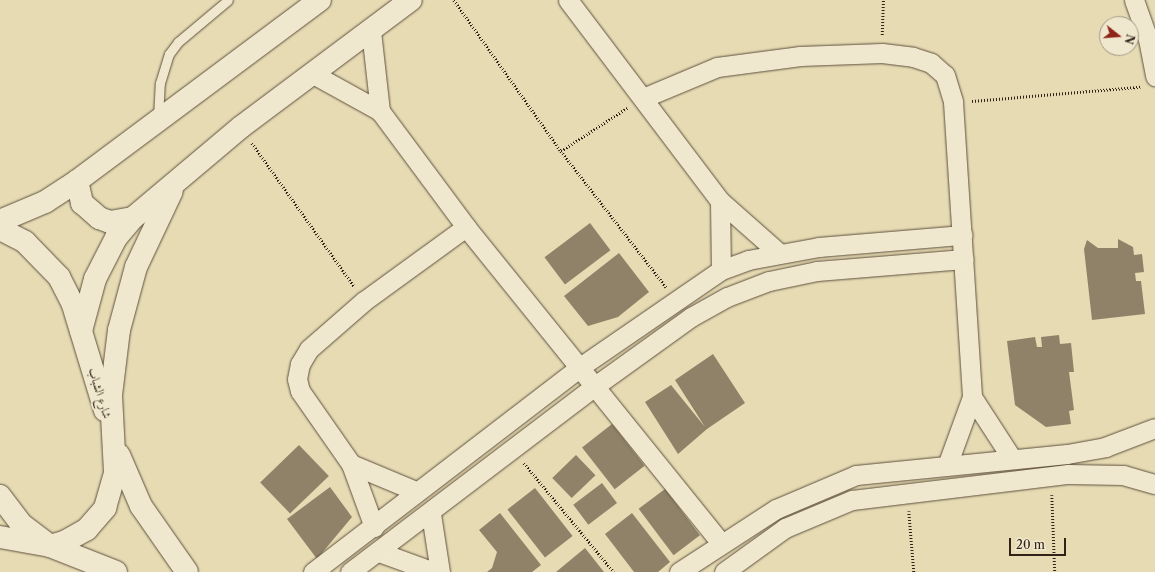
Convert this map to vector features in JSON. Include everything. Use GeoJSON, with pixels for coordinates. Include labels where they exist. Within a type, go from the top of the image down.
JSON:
{"type":"FeatureCollection","features":[{"type":"Feature","properties":{"kind":"street"},"geometry":{"type":"LineString","coordinates":[[0,221],[45,202],[77,180],[320,0]]}},
{"type":"Feature","properties":{"kind":"street"},"geometry":{"type":"LineString","coordinates":[[81,331],[88,296],[104,258],[133,218],[241,127],[411,0]]}},
{"type":"Feature","properties":{"kind":"street"},"geometry":{"type":"LineString","coordinates":[[568,0],[720,201],[779,252]]}},
{"type":"Feature","properties":{"kind":"street"},"geometry":{"type":"LineString","coordinates":[[1134,0],[1148,39],[1151,82]]}},
{"type":"Feature","properties":{"kind":"street"},"geometry":{"type":"LineString","coordinates":[[371,31],[380,111]]}},
{"type":"Feature","properties":{"kind":"street"},"geometry":{"type":"LineString","coordinates":[[643,98],[717,68],[800,56],[882,53],[931,63],[945,75],[953,102],[972,397],[948,463]]}},
{"type":"Feature","properties":{"kind":"street"},"geometry":{"type":"LineString","coordinates":[[313,74],[380,111],[466,227],[721,543]]}},
{"type":"Feature","properties":{"kind":"street"},"geometry":{"type":"LineString","coordinates":[[50,546],[76,537],[104,508],[115,472],[111,427],[114,362],[126,298],[148,237],[179,179]]}},
{"type":"Feature","properties":{"kind":"street"},"geometry":{"type":"LineString","coordinates":[[77,180],[82,203],[99,218],[110,222],[133,218]]}},
{"type":"Feature","properties":{"kind":"street"},"geometry":{"type":"LineString","coordinates":[[720,201],[720,270]]}},
{"type":"Feature","properties":{"kind":"street"},"geometry":{"type":"LineString","coordinates":[[374,527],[351,464],[300,391],[296,379],[300,364],[309,349],[364,301],[466,227]]}},
{"type":"Feature","properties":{"kind":"street","name":"شارع الشباب"},"geometry":{"type":"LineString","coordinates":[[0,229],[25,242],[50,265],[67,291],[111,427],[141,506],[181,570]]}},
{"type":"Feature","properties":{"kind":"street"},"geometry":{"type":"LineString","coordinates":[[326,569],[416,491],[580,367],[720,270],[779,252],[962,235]]}},
{"type":"Feature","properties":{"kind":"street"},"geometry":{"type":"LineString","coordinates":[[350,572],[431,514],[595,386],[691,317],[769,281],[817,272],[964,259]]}},
{"type":"Feature","properties":{"kind":"street"},"geometry":{"type":"LineString","coordinates":[[972,397],[1011,457]]}},
{"type":"Feature","properties":{"kind":"street"},"geometry":{"type":"LineString","coordinates":[[679,572],[776,508],[856,475],[948,463],[1011,457],[1067,454],[1105,447],[1155,428]]}},
{"type":"Feature","properties":{"kind":"street"},"geometry":{"type":"LineString","coordinates":[[1060,474],[1067,454]]}},
{"type":"Feature","properties":{"kind":"street"},"geometry":{"type":"LineString","coordinates":[[351,464],[416,491]]}},
{"type":"Feature","properties":{"kind":"street"},"geometry":{"type":"LineString","coordinates":[[724,572],[785,528],[852,500],[907,491],[1060,474],[1123,475],[1155,484]]}},
{"type":"Feature","properties":{"kind":"street"},"geometry":{"type":"LineString","coordinates":[[0,496],[21,524],[50,546]]}},
{"type":"Feature","properties":{"kind":"street"},"geometry":{"type":"LineString","coordinates":[[776,508],[785,528]]}},
{"type":"Feature","properties":{"kind":"street"},"geometry":{"type":"LineString","coordinates":[[431,514],[440,572]]}},
{"type":"Feature","properties":{"kind":"street"},"geometry":{"type":"LineString","coordinates":[[0,537],[50,546],[116,572]]}},
{"type":"Feature","properties":{"kind":"street"},"geometry":{"type":"LineString","coordinates":[[379,552],[434,572]]}},
{"type":"Feature","properties":{"kind":"lane"},"geometry":{"type":"LineString","coordinates":[[158,120],[160,83],[169,54],[178,42],[228,0]]}},
{"type":"Feature","properties":{"kind":"path"},"geometry":{"type":"LineString","coordinates":[[454,0],[561,150],[676,300]]}},
{"type":"Feature","properties":{"kind":"path"},"geometry":{"type":"LineString","coordinates":[[882,53],[883,0]]}},
{"type":"Feature","properties":{"kind":"path"},"geometry":{"type":"LineString","coordinates":[[953,102],[1151,82]]}},
{"type":"Feature","properties":{"kind":"path"},"geometry":{"type":"LineString","coordinates":[[561,150],[643,98]]}},
{"type":"Feature","properties":{"kind":"path"},"geometry":{"type":"LineString","coordinates":[[241,127],[364,301]]}},
{"type":"Feature","properties":{"kind":"path"},"geometry":{"type":"LineString","coordinates":[[513,450],[614,572]]}},
{"type":"Feature","properties":{"kind":"path"},"geometry":{"type":"LineString","coordinates":[[1055,572],[1060,474]]}},
{"type":"Feature","properties":{"kind":"path"},"geometry":{"type":"LineString","coordinates":[[907,491],[914,572]]}},
{"type":"Feature","properties":{"kind":"building"},"geometry":{"type":"Polygon","coordinates":[[[590,223],[610,250],[565,284],[544,257],[590,223]]]}},
{"type":"Feature","properties":{"kind":"building"},"geometry":{"type":"Polygon","coordinates":[[[1118,239],[1133,247],[1134,255],[1142,254],[1144,272],[1135,273],[1136,281],[1141,281],[1145,314],[1092,320],[1084,249],[1087,240],[1098,248],[1118,248],[1118,239]]]}},
{"type":"Feature","properties":{"kind":"building"},"geometry":{"type":"Polygon","coordinates":[[[619,253],[649,292],[618,317],[588,326],[564,296],[619,253]]]}},
{"type":"Feature","properties":{"kind":"building"},"geometry":{"type":"Polygon","coordinates":[[[1059,335],[1060,344],[1071,343],[1074,372],[1069,372],[1074,410],[1069,411],[1071,424],[1046,427],[1015,405],[1007,341],[1035,337],[1037,347],[1042,347],[1041,337],[1059,335]]]}},
{"type":"Feature","properties":{"kind":"building"},"geometry":{"type":"Polygon","coordinates":[[[713,354],[745,403],[707,429],[678,454],[645,402],[671,385],[705,427],[675,380],[713,354]]]}},
{"type":"Feature","properties":{"kind":"building"},"geometry":{"type":"Polygon","coordinates":[[[612,424],[645,466],[615,489],[582,447],[612,424]]]}},
{"type":"Feature","properties":{"kind":"building"},"geometry":{"type":"Polygon","coordinates":[[[299,445],[329,476],[290,513],[260,483],[299,445]]]}},
{"type":"Feature","properties":{"kind":"building"},"geometry":{"type":"Polygon","coordinates":[[[576,455],[595,475],[572,498],[552,478],[576,455]]]}},
{"type":"Feature","properties":{"kind":"building"},"geometry":{"type":"Polygon","coordinates":[[[602,483],[617,503],[588,525],[573,505],[602,483]]]}},
{"type":"Feature","properties":{"kind":"building"},"geometry":{"type":"Polygon","coordinates":[[[330,487],[352,517],[317,559],[287,519],[330,487]]]}},
{"type":"Feature","properties":{"kind":"building"},"geometry":{"type":"Polygon","coordinates":[[[535,488],[573,536],[545,558],[507,510],[535,488]]]}},
{"type":"Feature","properties":{"kind":"building"},"geometry":{"type":"Polygon","coordinates":[[[665,489],[700,535],[674,555],[639,509],[665,489]]]}},
{"type":"Feature","properties":{"kind":"building"},"geometry":{"type":"Polygon","coordinates":[[[500,513],[541,565],[532,572],[487,572],[492,568],[497,552],[479,530],[500,513]]]}},
{"type":"Feature","properties":{"kind":"building"},"geometry":{"type":"Polygon","coordinates":[[[632,513],[670,562],[658,572],[634,572],[605,534],[632,513]]]}},
{"type":"Feature","properties":{"kind":"building"},"geometry":{"type":"Polygon","coordinates":[[[585,548],[604,572],[556,572],[585,548]]]}}]}
